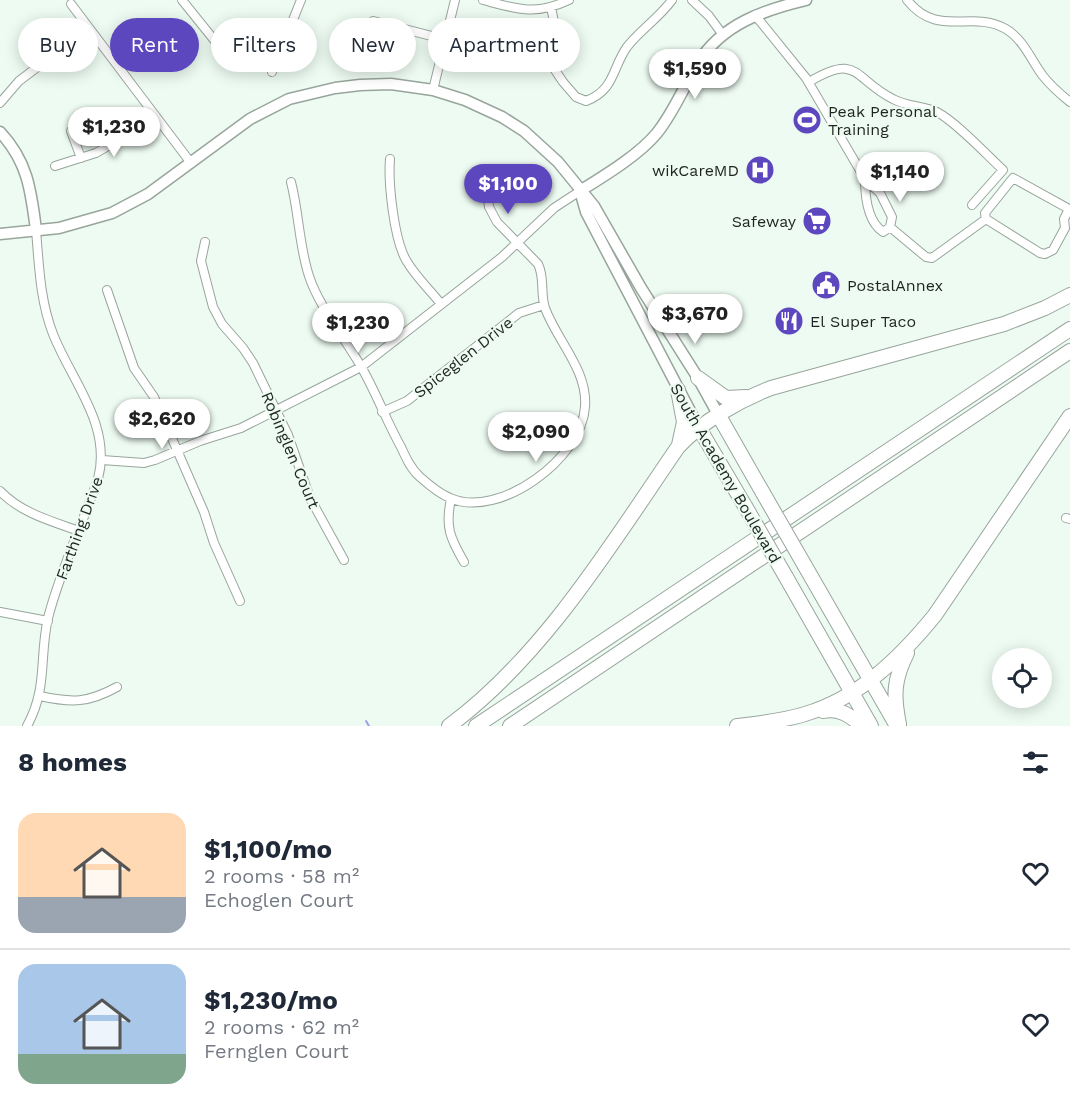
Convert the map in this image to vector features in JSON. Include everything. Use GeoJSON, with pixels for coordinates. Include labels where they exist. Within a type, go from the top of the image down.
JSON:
{"type":"FeatureCollection","features":[{"type":"Feature","properties":{"kind":"highway"},"geometry":{"type":"LineString","coordinates":[[449,726],[504,679],[531,650],[598,563],[678,447],[699,428],[752,396],[771,388],[1004,324],[1070,296]]}},
{"type":"Feature","properties":{"kind":"highway"},"geometry":{"type":"LineString","coordinates":[[476,726],[1070,329]]}},
{"type":"Feature","properties":{"kind":"highway"},"geometry":{"type":"LineString","coordinates":[[510,726],[1070,351]]}},
{"type":"Feature","properties":{"kind":"highway"},"geometry":{"type":"LineString","coordinates":[[698,378],[726,398],[752,396]]}},
{"type":"Feature","properties":{"kind":"highway"},"geometry":{"type":"LineString","coordinates":[[678,390],[684,422],[678,447]]}},
{"type":"Feature","properties":{"kind":"highway","name":"South Academy Boulevard"},"geometry":{"type":"LineString","coordinates":[[719,416],[898,726]]}},
{"type":"Feature","properties":{"kind":"highway"},"geometry":{"type":"LineString","coordinates":[[806,714],[852,693],[911,645],[935,615],[1070,416]]}},
{"type":"Feature","properties":{"kind":"highway","name":"South Academy Boulevard"},"geometry":{"type":"LineString","coordinates":[[699,428],[871,726]]}},
{"type":"Feature","properties":{"kind":"highway"},"geometry":{"type":"LineString","coordinates":[[898,726],[894,693],[896,681],[911,645]]}},
{"type":"Feature","properties":{"kind":"highway"},"geometry":{"type":"LineString","coordinates":[[737,726],[778,721],[830,710],[841,711],[862,726]]}},
{"type":"Feature","properties":{"kind":"street"},"geometry":{"type":"LineString","coordinates":[[183,0],[211,36]]}},
{"type":"Feature","properties":{"kind":"street"},"geometry":{"type":"LineString","coordinates":[[294,18],[301,0]]}},
{"type":"Feature","properties":{"kind":"street"},"geometry":{"type":"LineString","coordinates":[[450,18],[455,0]]}},
{"type":"Feature","properties":{"kind":"street"},"geometry":{"type":"LineString","coordinates":[[483,0],[519,9],[535,10],[569,0]]}},
{"type":"Feature","properties":{"kind":"street"},"geometry":{"type":"LineString","coordinates":[[556,72],[576,97],[586,101],[597,97],[614,77],[626,48],[663,12],[672,0]]}},
{"type":"Feature","properties":{"kind":"street"},"geometry":{"type":"LineString","coordinates":[[692,0],[709,16],[723,35]]}},
{"type":"Feature","properties":{"kind":"street"},"geometry":{"type":"LineString","coordinates":[[102,459],[144,463],[177,452],[200,441],[241,428],[361,367],[502,257],[554,208],[641,148],[654,136],[677,102],[699,62],[723,35],[755,15],[806,0]]}},
{"type":"Feature","properties":{"kind":"street"},"geometry":{"type":"LineString","coordinates":[[907,0],[921,13],[934,20],[984,22],[1005,29],[1024,46],[1043,75],[1070,102]]}},
{"type":"Feature","properties":{"kind":"street"},"geometry":{"type":"LineString","coordinates":[[71,4],[82,18]]}},
{"type":"Feature","properties":{"kind":"street"},"geometry":{"type":"LineString","coordinates":[[551,7],[553,18]]}},
{"type":"Feature","properties":{"kind":"street"},"geometry":{"type":"LineString","coordinates":[[755,15],[809,82],[865,179],[880,193],[892,217],[890,227],[883,232],[874,222],[865,195],[865,179]]}},
{"type":"Feature","properties":{"kind":"street"},"geometry":{"type":"LineString","coordinates":[[98,40],[191,163]]}},
{"type":"Feature","properties":{"kind":"street"},"geometry":{"type":"LineString","coordinates":[[809,82],[832,69],[845,69],[859,74],[891,99],[931,109],[946,118],[1003,170],[972,205]]}},
{"type":"Feature","properties":{"kind":"street"},"geometry":{"type":"LineString","coordinates":[[0,103],[19,81],[31,72]]}},
{"type":"Feature","properties":{"kind":"street"},"geometry":{"type":"LineString","coordinates":[[433,90],[437,72]]}},
{"type":"Feature","properties":{"kind":"street"},"geometry":{"type":"LineString","coordinates":[[0,234],[59,228],[112,213],[148,194],[250,119],[289,99],[310,93],[360,85],[391,84],[433,90],[484,108],[524,131],[558,162],[580,191]]}},
{"type":"Feature","properties":{"kind":"street"},"geometry":{"type":"LineString","coordinates":[[55,166],[96,153],[155,115]]}},
{"type":"Feature","properties":{"kind":"street"},"geometry":{"type":"LineString","coordinates":[[72,131],[81,158]]}},
{"type":"Feature","properties":{"kind":"street","name":"Farthing Drive"},"geometry":{"type":"LineString","coordinates":[[0,132],[17,154],[31,187],[41,288],[46,314],[53,334],[98,427],[102,459],[99,479],[58,586],[48,621],[40,696],[27,726]]}},
{"type":"Feature","properties":{"kind":"street"},"geometry":{"type":"LineString","coordinates":[[390,159],[389,176],[402,249],[411,268],[441,304]]}},
{"type":"Feature","properties":{"kind":"street"},"geometry":{"type":"LineString","coordinates":[[1013,178],[1069,209],[1064,219],[1065,228],[1053,250],[1045,254],[1040,254],[986,219],[985,213],[1013,178]]}},
{"type":"Feature","properties":{"kind":"street"},"geometry":{"type":"LineString","coordinates":[[291,182],[310,278],[315,290],[361,367],[410,465],[419,476],[451,499],[482,502],[511,494],[546,471],[574,441],[582,424],[585,408],[584,390],[574,364],[544,305],[542,271],[492,214],[487,192]]}},
{"type":"Feature","properties":{"kind":"street","name":"South Academy Boulevard"},"geometry":{"type":"LineString","coordinates":[[580,191],[594,206],[719,416]]}},
{"type":"Feature","properties":{"kind":"street","name":"South Academy Boulevard"},"geometry":{"type":"LineString","coordinates":[[580,191],[586,212],[699,428]]}},
{"type":"Feature","properties":{"kind":"street"},"geometry":{"type":"LineString","coordinates":[[890,227],[926,257],[932,258],[986,219]]}},
{"type":"Feature","properties":{"kind":"street","name":"Robinglen Court"},"geometry":{"type":"LineString","coordinates":[[205,242],[201,261],[213,307],[222,324],[253,363],[298,459],[310,498],[344,560]]}},
{"type":"Feature","properties":{"kind":"street"},"geometry":{"type":"LineString","coordinates":[[107,290],[134,368],[154,398],[240,601]]}},
{"type":"Feature","properties":{"kind":"street","name":"Spiceglen Drive"},"geometry":{"type":"LineString","coordinates":[[382,412],[407,401],[519,313],[544,305]]}},
{"type":"Feature","properties":{"kind":"street"},"geometry":{"type":"LineString","coordinates":[[0,491],[26,511],[79,531]]}},
{"type":"Feature","properties":{"kind":"street"},"geometry":{"type":"LineString","coordinates":[[451,499],[447,523],[451,540],[464,562]]}},
{"type":"Feature","properties":{"kind":"street"},"geometry":{"type":"LineString","coordinates":[[0,612],[48,621]]}},
{"type":"Feature","properties":{"kind":"street"},"geometry":{"type":"LineString","coordinates":[[40,696],[85,701],[117,687]]}},
{"type":"Feature","properties":{"kind":"waterway"},"geometry":{"type":"LineString","coordinates":[[366,721],[369,726]]}},
{"type":"Feature","properties":{"kind":"place","name":"Peak Personal Training"},"geometry":{"type":"Point","coordinates":[807,120]}},
{"type":"Feature","properties":{"kind":"place","name":"wikCareMD"},"geometry":{"type":"Point","coordinates":[760,170]}},
{"type":"Feature","properties":{"kind":"place","name":"Safeway"},"geometry":{"type":"Point","coordinates":[817,221]}},
{"type":"Feature","properties":{"kind":"place","name":"PostalAnnex"},"geometry":{"type":"Point","coordinates":[826,285]}},
{"type":"Feature","properties":{"kind":"place","name":"El Super Taco"},"geometry":{"type":"Point","coordinates":[789,321]}}]}
